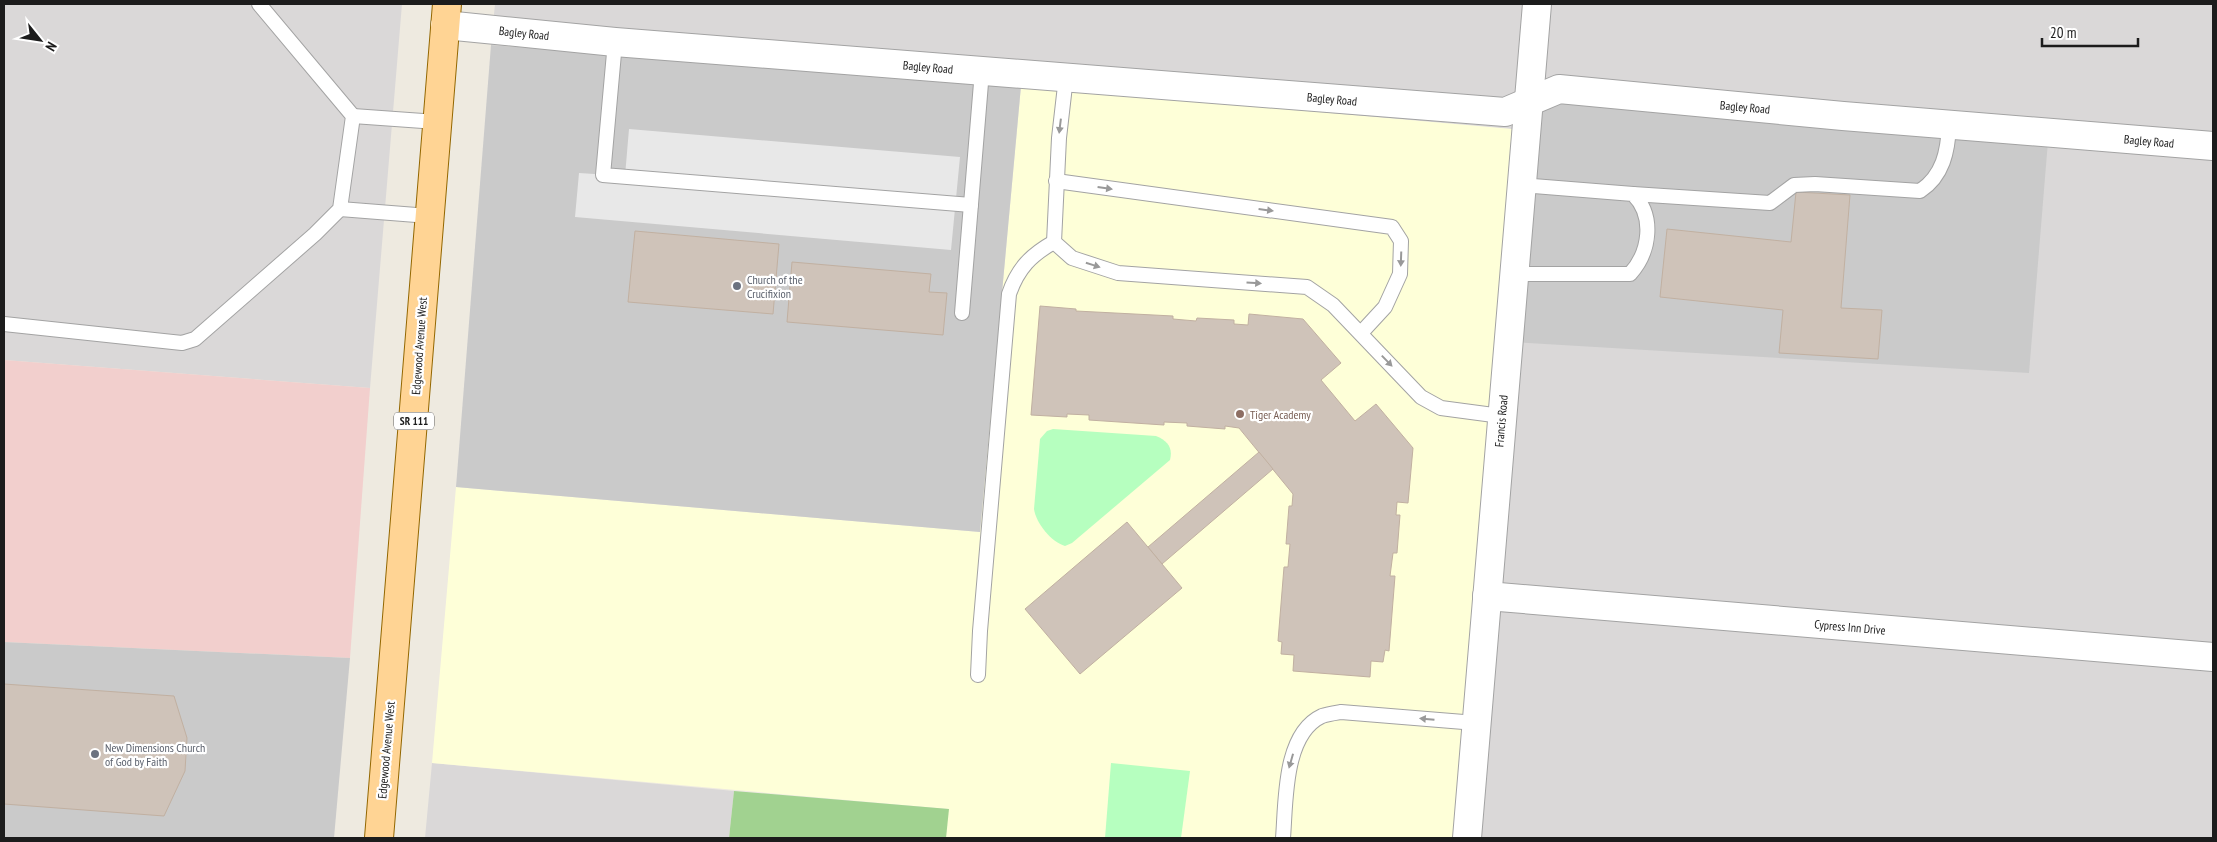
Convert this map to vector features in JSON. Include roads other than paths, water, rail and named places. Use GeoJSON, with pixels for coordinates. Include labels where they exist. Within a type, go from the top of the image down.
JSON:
{"type":"FeatureCollection","features":[{"type":"Feature","properties":{"kind":"main road","name":"Edgewood Avenue West"},"geometry":{"type":"LineString","coordinates":[[379,838],[446,14]]}},
{"type":"Feature","properties":{"kind":"street","name":"Francis Road"},"geometry":{"type":"LineString","coordinates":[[1467,838],[1501,416],[1538,4]]}},
{"type":"Feature","properties":{"kind":"street","name":"Bagley Road"},"geometry":{"type":"LineString","coordinates":[[446,14],[615,42],[1505,112],[1560,89],[1949,125],[2213,146]]}},
{"type":"Feature","properties":{"kind":"street","name":"Cypress Inn Drive"},"geometry":{"type":"LineString","coordinates":[[1487,596],[2213,658]]}},
{"type":"Feature","properties":{"kind":"lane"},"geometry":{"type":"LineString","coordinates":[[259,4],[353,116],[437,122]]}},
{"type":"Feature","properties":{"kind":"lane"},"geometry":{"type":"LineString","coordinates":[[615,42],[603,175],[971,205]]}},
{"type":"Feature","properties":{"kind":"lane"},"geometry":{"type":"LineString","coordinates":[[962,313],[982,71]]}},
{"type":"Feature","properties":{"kind":"lane"},"geometry":{"type":"LineString","coordinates":[[1054,242],[1059,138],[1066,78]]}},
{"type":"Feature","properties":{"kind":"lane"},"geometry":{"type":"LineString","coordinates":[[4,324],[182,343],[195,339],[315,234],[340,209],[353,116]]}},
{"type":"Feature","properties":{"kind":"lane"},"geometry":{"type":"LineString","coordinates":[[1522,185],[1770,203],[1794,185],[1815,184],[1920,191],[1930,185],[1940,172],[1949,141],[1949,125]]}},
{"type":"Feature","properties":{"kind":"lane"},"geometry":{"type":"LineString","coordinates":[[1056,181],[1392,227],[1401,242],[1400,274],[1385,307],[1361,334]]}},
{"type":"Feature","properties":{"kind":"lane"},"geometry":{"type":"LineString","coordinates":[[1514,274],[1630,274],[1639,264],[1643,254],[1648,227],[1643,207],[1633,194]]}},
{"type":"Feature","properties":{"kind":"lane"},"geometry":{"type":"LineString","coordinates":[[340,209],[429,216]]}},
{"type":"Feature","properties":{"kind":"lane"},"geometry":{"type":"LineString","coordinates":[[1054,242],[1072,258],[1118,273],[1306,287],[1333,305],[1421,397],[1440,408],[1501,416]]}},
{"type":"Feature","properties":{"kind":"lane"},"geometry":{"type":"LineString","coordinates":[[978,676],[980,621],[1009,294],[1014,279],[1023,264],[1037,252],[1054,242]]}},
{"type":"Feature","properties":{"kind":"lane"},"geometry":{"type":"LineString","coordinates":[[1282,838],[1290,764],[1297,744],[1309,726],[1322,716],[1341,712],[1476,723]]}},
{"type":"Feature","properties":{"kind":"place","name":"Church of the Crucifixion"},"geometry":{"type":"Point","coordinates":[737,286]}},
{"type":"Feature","properties":{"kind":"place","name":"Tiger Academy"},"geometry":{"type":"Point","coordinates":[1240,414]}},
{"type":"Feature","properties":{"kind":"place","name":"New Dimensions Church of God by Faith"},"geometry":{"type":"Point","coordinates":[95,754]}}]}
